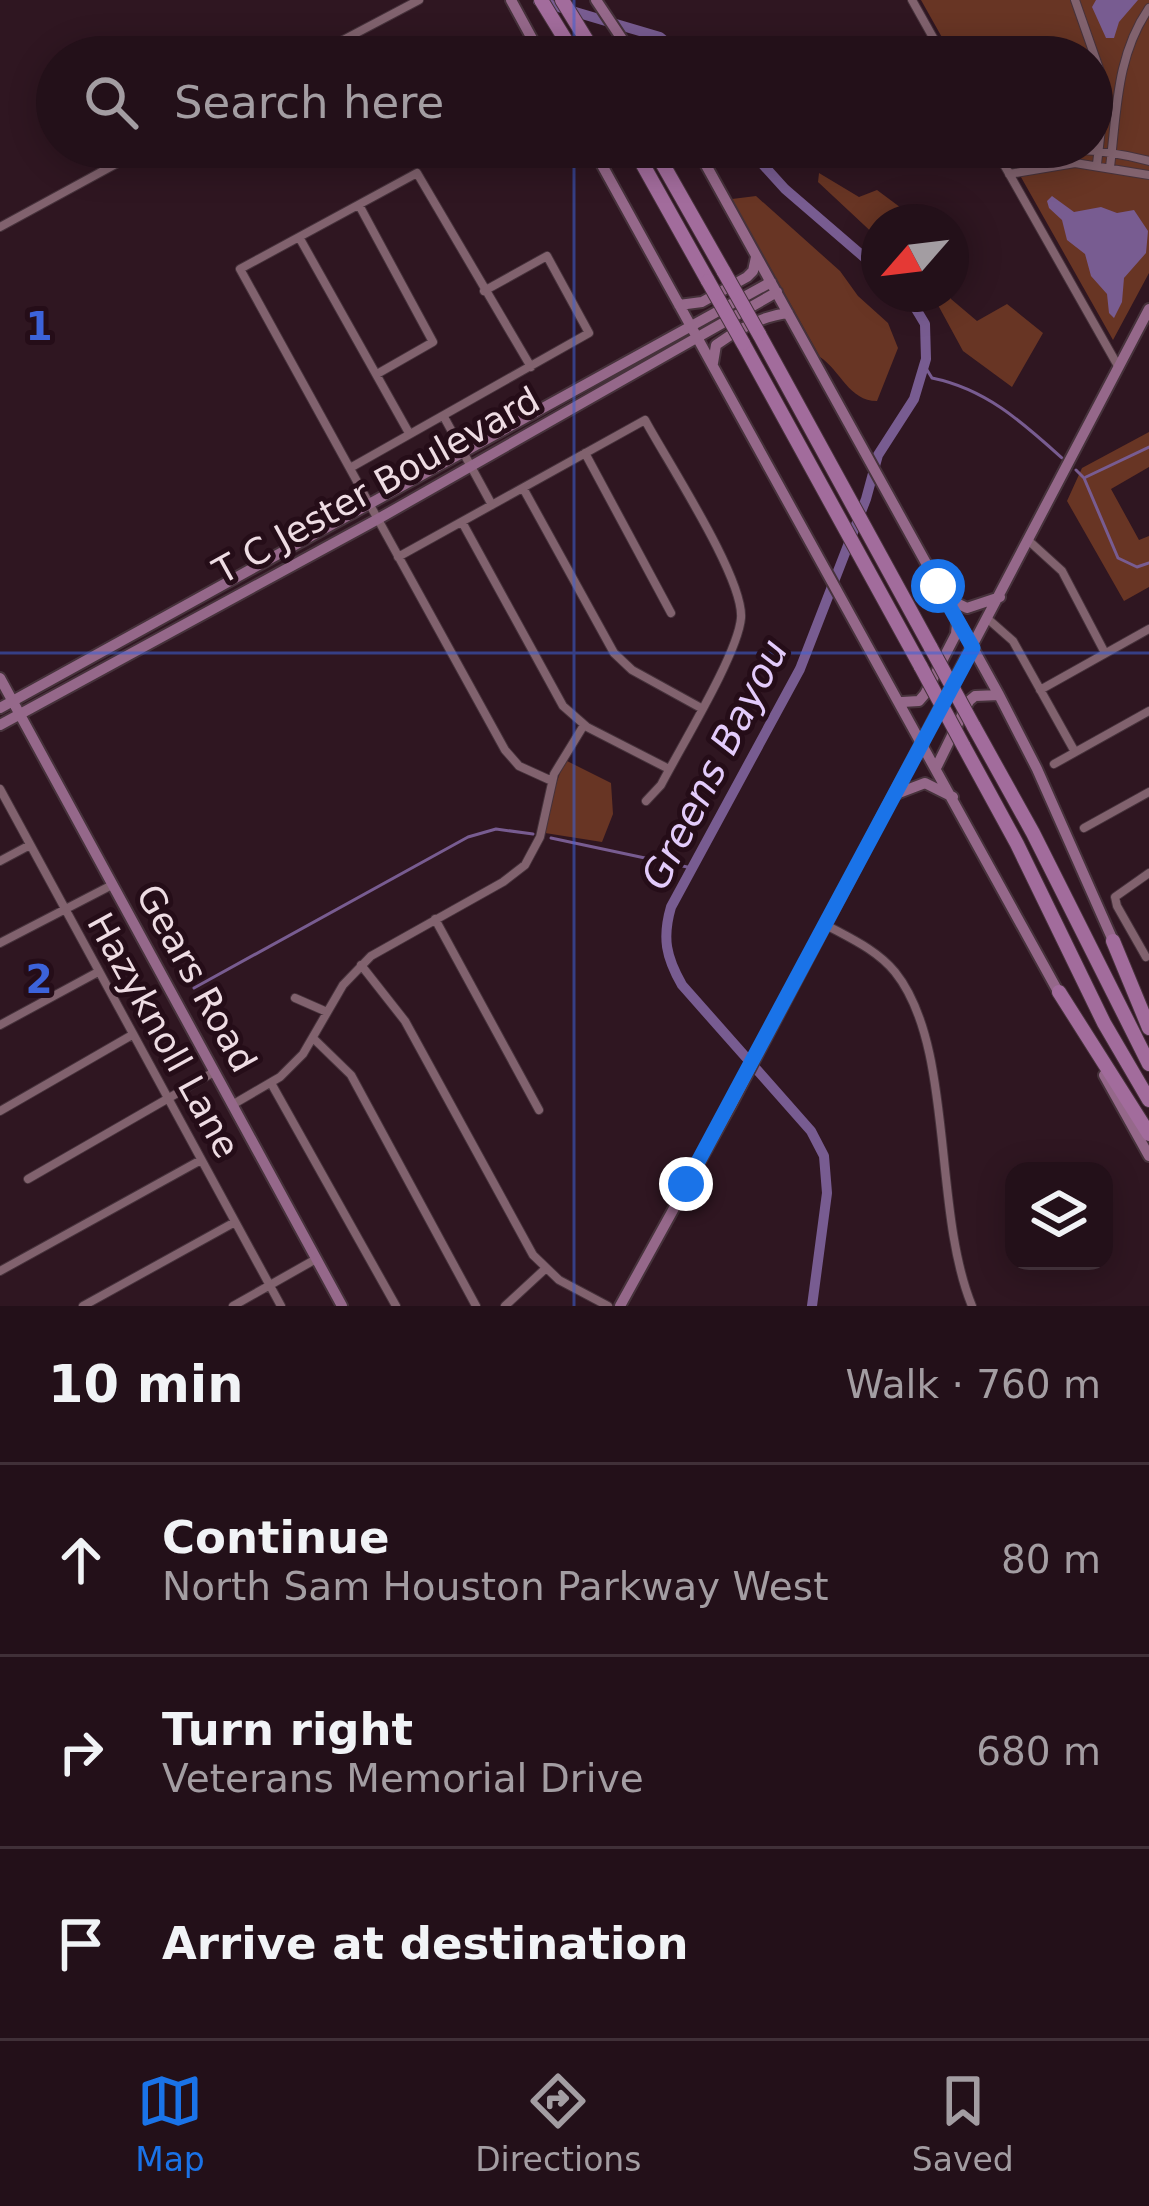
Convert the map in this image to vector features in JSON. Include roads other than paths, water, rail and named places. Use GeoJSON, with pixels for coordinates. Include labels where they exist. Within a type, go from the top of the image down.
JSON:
{"type":"FeatureCollection","features":[{"type":"Feature","properties":{"kind":"highway"},"geometry":{"type":"LineString","coordinates":[[541,0],[563,36]]}},
{"type":"Feature","properties":{"kind":"highway"},"geometry":{"type":"LineString","coordinates":[[562,0],[584,36]]}},
{"type":"Feature","properties":{"kind":"highway"},"geometry":{"type":"LineString","coordinates":[[644,168],[1017,844],[1104,1023],[1149,1100]]}},
{"type":"Feature","properties":{"kind":"highway"},"geometry":{"type":"LineString","coordinates":[[665,168],[1033,833],[1149,1064]]}},
{"type":"Feature","properties":{"kind":"highway"},"geometry":{"type":"LineString","coordinates":[[1113,941],[1149,1028]]}},
{"type":"Feature","properties":{"kind":"highway"},"geometry":{"type":"LineString","coordinates":[[1059,992],[1149,1134]]}},
{"type":"Feature","properties":{"kind":"highway"},"geometry":{"type":"LineString","coordinates":[[1104,1023],[1149,1120]]}},
{"type":"Feature","properties":{"kind":"main road"},"geometry":{"type":"LineString","coordinates":[[511,0],[530,36]]}},
{"type":"Feature","properties":{"kind":"main road"},"geometry":{"type":"LineString","coordinates":[[596,0],[620,36]]}},
{"type":"Feature","properties":{"kind":"main road"},"geometry":{"type":"LineString","coordinates":[[604,168],[1149,1156]]}},
{"type":"Feature","properties":{"kind":"main road"},"geometry":{"type":"LineString","coordinates":[[707,168],[999,695],[1149,1014]]}},
{"type":"Feature","properties":{"kind":"main road"},"geometry":{"type":"LineString","coordinates":[[679,305],[702,302],[747,277],[757,264],[756,255]]}},
{"type":"Feature","properties":{"kind":"main road","name":"T C Jester Boulevard"},"geometry":{"type":"LineString","coordinates":[[0,709],[774,287]]}},
{"type":"Feature","properties":{"kind":"main road"},"geometry":{"type":"LineString","coordinates":[[620,1306],[896,794],[1149,309]]}},
{"type":"Feature","properties":{"kind":"main road"},"geometry":{"type":"LineString","coordinates":[[712,365],[716,345],[723,339],[767,316],[788,313]]}},
{"type":"Feature","properties":{"kind":"main road","name":"T C Jester Boulevard"},"geometry":{"type":"LineString","coordinates":[[0,725],[561,417],[694,332]]}},
{"type":"Feature","properties":{"kind":"main road"},"geometry":{"type":"LineString","coordinates":[[554,404],[561,417]]}},
{"type":"Feature","properties":{"kind":"main road"},"geometry":{"type":"LineString","coordinates":[[223,586],[230,600]]}},
{"type":"Feature","properties":{"kind":"main road"},"geometry":{"type":"LineString","coordinates":[[945,597],[967,608],[1000,597]]}},
{"type":"Feature","properties":{"kind":"main road"},"geometry":{"type":"LineString","coordinates":[[902,702],[919,700],[925,694],[956,634],[956,619]]}},
{"type":"Feature","properties":{"kind":"main road"},"geometry":{"type":"LineString","coordinates":[[105,651],[112,664]]}},
{"type":"Feature","properties":{"kind":"main road","name":"Gears Road"},"geometry":{"type":"LineString","coordinates":[[0,678],[341,1306]]}},
{"type":"Feature","properties":{"kind":"main road"},"geometry":{"type":"LineString","coordinates":[[937,766],[969,701],[975,696],[999,695]]}},
{"type":"Feature","properties":{"kind":"main road"},"geometry":{"type":"LineString","coordinates":[[896,794],[925,783],[953,796]]}},
{"type":"Feature","properties":{"kind":"street"},"geometry":{"type":"LineString","coordinates":[[351,36],[419,0]]}},
{"type":"Feature","properties":{"kind":"street"},"geometry":{"type":"LineString","coordinates":[[912,0],[932,36]]}},
{"type":"Feature","properties":{"kind":"street"},"geometry":{"type":"LineString","coordinates":[[1076,0],[1088,36]]}},
{"type":"Feature","properties":{"kind":"street"},"geometry":{"type":"LineString","coordinates":[[1113,140],[1126,52],[1149,8]]}},
{"type":"Feature","properties":{"kind":"street"},"geometry":{"type":"LineString","coordinates":[[1113,154],[1149,161]]}},
{"type":"Feature","properties":{"kind":"street"},"geometry":{"type":"LineString","coordinates":[[1113,167],[1149,176]]}},
{"type":"Feature","properties":{"kind":"street"},"geometry":{"type":"LineString","coordinates":[[0,227],[108,168]]}},
{"type":"Feature","properties":{"kind":"street"},"geometry":{"type":"LineString","coordinates":[[1006,168],[1119,367]]}},
{"type":"Feature","properties":{"kind":"street"},"geometry":{"type":"LineString","coordinates":[[1009,174],[1045,168]]}},
{"type":"Feature","properties":{"kind":"street"},"geometry":{"type":"LineString","coordinates":[[531,367],[417,173],[240,269],[505,750],[519,766],[552,781]]}},
{"type":"Feature","properties":{"kind":"street"},"geometry":{"type":"LineString","coordinates":[[359,205],[433,342],[377,374]]}},
{"type":"Feature","properties":{"kind":"street"},"geometry":{"type":"LineString","coordinates":[[299,236],[409,433]]}},
{"type":"Feature","properties":{"kind":"street"},"geometry":{"type":"LineString","coordinates":[[350,468],[589,333],[548,256],[484,291]]}},
{"type":"Feature","properties":{"kind":"street"},"geometry":{"type":"LineString","coordinates":[[444,416],[492,505]]}},
{"type":"Feature","properties":{"kind":"street"},"geometry":{"type":"LineString","coordinates":[[398,557],[645,420],[740,602],[738,634],[721,670],[669,770],[646,801]]}},
{"type":"Feature","properties":{"kind":"street"},"geometry":{"type":"LineString","coordinates":[[585,453],[671,614]]}},
{"type":"Feature","properties":{"kind":"street"},"geometry":{"type":"LineString","coordinates":[[523,488],[614,653],[643,676],[701,708]]}},
{"type":"Feature","properties":{"kind":"street"},"geometry":{"type":"LineString","coordinates":[[461,522],[558,699],[584,725],[669,770]]}},
{"type":"Feature","properties":{"kind":"street"},"geometry":{"type":"LineString","coordinates":[[1029,541],[1062,572],[1106,653]]}},
{"type":"Feature","properties":{"kind":"street"},"geometry":{"type":"LineString","coordinates":[[988,619],[1013,641],[1075,752]]}},
{"type":"Feature","properties":{"kind":"street"},"geometry":{"type":"LineString","coordinates":[[1040,690],[1149,629]]}},
{"type":"Feature","properties":{"kind":"street"},"geometry":{"type":"LineString","coordinates":[[1054,764],[1149,711]]}},
{"type":"Feature","properties":{"kind":"street"},"geometry":{"type":"LineString","coordinates":[[232,1105],[272,1083],[314,1039],[343,985],[361,965],[525,865],[540,837],[552,781],[584,725]]}},
{"type":"Feature","properties":{"kind":"street","name":"Hazyknoll Lane"},"geometry":{"type":"LineString","coordinates":[[0,789],[281,1306]]}},
{"type":"Feature","properties":{"kind":"street"},"geometry":{"type":"LineString","coordinates":[[1084,828],[1149,792]]}},
{"type":"Feature","properties":{"kind":"street"},"geometry":{"type":"LineString","coordinates":[[0,861],[30,845]]}},
{"type":"Feature","properties":{"kind":"street"},"geometry":{"type":"LineString","coordinates":[[1144,958],[1115,897],[1149,873]]}},
{"type":"Feature","properties":{"kind":"street"},"geometry":{"type":"LineString","coordinates":[[0,943],[112,885]]}},
{"type":"Feature","properties":{"kind":"street"},"geometry":{"type":"LineString","coordinates":[[435,919],[539,1110]]}},
{"type":"Feature","properties":{"kind":"street"},"geometry":{"type":"LineString","coordinates":[[826,925],[868,948],[892,968],[922,1026],[950,1225],[972,1306]]}},
{"type":"Feature","properties":{"kind":"street"},"geometry":{"type":"LineString","coordinates":[[361,965],[405,1021],[533,1255],[545,1269],[608,1306]]}},
{"type":"Feature","properties":{"kind":"street"},"geometry":{"type":"LineString","coordinates":[[0,1025],[98,972]]}},
{"type":"Feature","properties":{"kind":"street"},"geometry":{"type":"LineString","coordinates":[[295,998],[327,1012]]}},
{"type":"Feature","properties":{"kind":"street"},"geometry":{"type":"LineString","coordinates":[[0,1111],[132,1035]]}},
{"type":"Feature","properties":{"kind":"street"},"geometry":{"type":"LineString","coordinates":[[314,1039],[351,1075],[476,1306]]}},
{"type":"Feature","properties":{"kind":"street"},"geometry":{"type":"LineString","coordinates":[[28,1179],[214,1072]]}},
{"type":"Feature","properties":{"kind":"street"},"geometry":{"type":"LineString","coordinates":[[272,1083],[396,1306]]}},
{"type":"Feature","properties":{"kind":"street"},"geometry":{"type":"LineString","coordinates":[[0,1271],[201,1160]]}},
{"type":"Feature","properties":{"kind":"street"},"geometry":{"type":"LineString","coordinates":[[83,1306],[235,1222]]}},
{"type":"Feature","properties":{"kind":"street"},"geometry":{"type":"LineString","coordinates":[[233,1306],[316,1259]]}},
{"type":"Feature","properties":{"kind":"street"},"geometry":{"type":"LineString","coordinates":[[506,1306],[545,1269]]}},
{"type":"Feature","properties":{"kind":"waterway","name":"Greens Bayou"},"geometry":{"type":"LineString","coordinates":[[538,1],[657,36]]}},
{"type":"Feature","properties":{"kind":"waterway","name":"Greens Bayou"},"geometry":{"type":"LineString","coordinates":[[766,168],[861,254]]}},
{"type":"Feature","properties":{"kind":"waterway","name":"Greens Bayou"},"geometry":{"type":"LineString","coordinates":[[812,1306],[827,1193],[824,1156],[811,1131],[682,985],[669,956],[667,928],[671,907],[800,669],[866,499],[878,455],[914,399],[926,359],[925,324],[918,312]]}},
{"type":"Feature","properties":{"kind":"waterway"},"geometry":{"type":"LineString","coordinates":[[924,365],[932,378],[969,390],[1002,409],[1062,458]]}},
{"type":"Feature","properties":{"kind":"waterway"},"geometry":{"type":"LineString","coordinates":[[1086,477],[1149,447]]}},
{"type":"Feature","properties":{"kind":"waterway"},"geometry":{"type":"LineString","coordinates":[[1076,470],[1084,478],[1118,558],[1137,567],[1149,563]]}},
{"type":"Feature","properties":{"kind":"waterway"},"geometry":{"type":"LineString","coordinates":[[194,988],[468,837],[496,829],[533,834]]}},
{"type":"Feature","properties":{"kind":"waterway"},"geometry":{"type":"LineString","coordinates":[[551,838],[692,868]]}}]}
